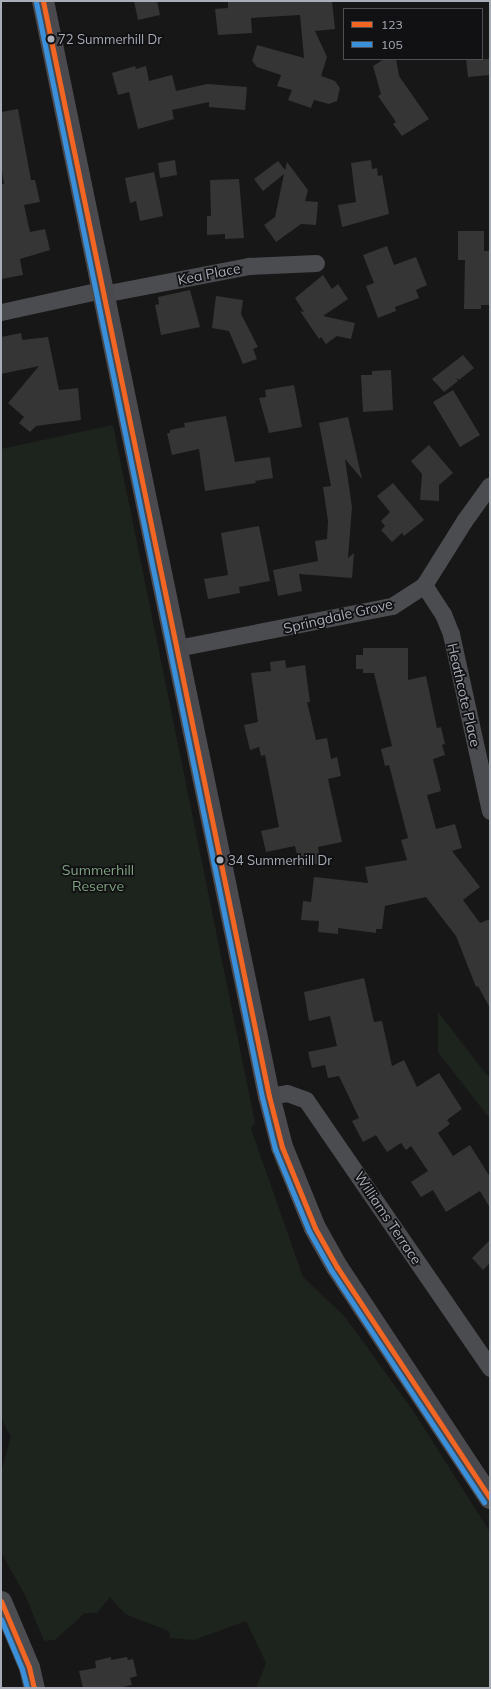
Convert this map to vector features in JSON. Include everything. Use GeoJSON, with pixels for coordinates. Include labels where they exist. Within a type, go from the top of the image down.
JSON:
{"type":"FeatureCollection","features":[{"type":"Feature","properties":{"kind":"main road"},"geometry":{"type":"LineString","coordinates":[[43,1],[269,1096],[282,1147],[315,1228],[371,1319],[490,1498]]}},
{"type":"Feature","properties":{"kind":"street","name":"Kea Place"},"geometry":{"type":"LineString","coordinates":[[1,312],[102,292],[249,266],[316,263]]}},
{"type":"Feature","properties":{"kind":"street","name":"Springdale Grove"},"geometry":{"type":"LineString","coordinates":[[177,648],[392,606],[424,585],[464,521],[490,485]]}},
{"type":"Feature","properties":{"kind":"street","name":"Heathcote Place"},"geometry":{"type":"LineString","coordinates":[[424,585],[443,614],[450,634],[490,811]]}},
{"type":"Feature","properties":{"kind":"street","name":"Williams Terrace"},"geometry":{"type":"LineString","coordinates":[[269,1096],[287,1093],[296,1095],[306,1100],[490,1368]]}},
{"type":"Feature","properties":{"kind":"street"},"geometry":{"type":"LineString","coordinates":[[1,1601],[29,1667],[34,1688]]}},
{"type":"Feature","properties":{"kind":"green space","name":"Summerhill Reserve"},"geometry":{"type":"Polygon","coordinates":[[[113,425],[255,1123],[251,1129],[303,1277],[345,1317],[414,1412],[490,1532],[490,1688],[256,1688],[266,1663],[246,1621],[194,1640],[170,1638],[169,1631],[125,1614],[110,1597],[97,1613],[85,1613],[55,1640],[44,1641],[25,1595],[1,1552],[1,1472],[11,1437],[1,1418],[1,449],[113,425]]]}},
{"type":"Feature","properties":{"kind":"green space"},"geometry":{"type":"Polygon","coordinates":[[[438,1012],[490,1079],[490,1119],[438,1052],[438,1012]]]}},
{"type":"Feature","properties":{"kind":"building"},"geometry":{"type":"Polygon","coordinates":[[[134,1],[157,1],[160,15],[138,20],[134,1]]]}},
{"type":"Feature","properties":{"kind":"building"},"geometry":{"type":"Polygon","coordinates":[[[228,1],[332,1],[335,29],[315,31],[327,57],[321,76],[335,81],[340,88],[337,101],[329,104],[314,100],[311,108],[288,100],[292,90],[277,86],[281,75],[257,67],[252,61],[257,45],[304,58],[300,15],[251,18],[252,33],[218,35],[215,9],[228,8],[228,1]]]}},
{"type":"Feature","properties":{"kind":"building"},"geometry":{"type":"Polygon","coordinates":[[[490,59],[490,75],[468,77],[466,60],[490,59]]]}},
{"type":"Feature","properties":{"kind":"building"},"geometry":{"type":"Polygon","coordinates":[[[382,60],[396,60],[399,76],[429,119],[402,136],[393,124],[396,122],[378,96],[381,94],[373,66],[382,60]]]}},
{"type":"Feature","properties":{"kind":"building"},"geometry":{"type":"Polygon","coordinates":[[[135,66],[136,69],[146,66],[149,81],[172,75],[176,91],[207,84],[247,87],[245,110],[209,107],[209,102],[172,110],[174,119],[138,129],[129,92],[118,95],[112,73],[135,66]]]}},
{"type":"Feature","properties":{"kind":"building"},"geometry":{"type":"Polygon","coordinates":[[[18,109],[31,180],[35,180],[40,202],[24,205],[30,232],[45,229],[50,250],[20,259],[23,275],[1,279],[1,184],[4,184],[1,165],[1,112],[18,109]]]}},
{"type":"Feature","properties":{"kind":"building"},"geometry":{"type":"Polygon","coordinates":[[[175,160],[177,175],[160,178],[158,163],[175,160]]]}},
{"type":"Feature","properties":{"kind":"building"},"geometry":{"type":"Polygon","coordinates":[[[371,160],[372,169],[377,168],[378,176],[382,175],[389,214],[342,227],[338,205],[356,202],[351,163],[371,160]]]}},
{"type":"Feature","properties":{"kind":"building"},"geometry":{"type":"Polygon","coordinates":[[[278,161],[285,170],[287,162],[308,190],[305,201],[318,202],[316,225],[301,224],[276,242],[264,225],[275,217],[284,174],[263,191],[254,179],[278,161]]]}},
{"type":"Feature","properties":{"kind":"building"},"geometry":{"type":"Polygon","coordinates":[[[154,172],[163,216],[140,221],[136,201],[130,203],[125,178],[154,172]]]}},
{"type":"Feature","properties":{"kind":"building"},"geometry":{"type":"Polygon","coordinates":[[[239,179],[244,238],[225,239],[225,234],[207,235],[207,216],[211,216],[210,180],[239,179]]]}},
{"type":"Feature","properties":{"kind":"building"},"geometry":{"type":"Polygon","coordinates":[[[458,231],[484,231],[484,251],[490,251],[490,305],[481,305],[481,309],[464,309],[465,260],[458,260],[458,231]]]}},
{"type":"Feature","properties":{"kind":"building"},"geometry":{"type":"Polygon","coordinates":[[[387,246],[394,265],[416,257],[427,285],[416,290],[419,298],[395,307],[396,311],[378,318],[366,286],[374,283],[363,255],[387,246]]]}},
{"type":"Feature","properties":{"kind":"building"},"geometry":{"type":"Polygon","coordinates":[[[323,275],[332,289],[338,284],[348,299],[323,316],[355,323],[351,339],[337,336],[326,344],[321,337],[319,339],[300,311],[304,312],[295,298],[323,275]]]}},
{"type":"Feature","properties":{"kind":"building"},"geometry":{"type":"Polygon","coordinates":[[[190,290],[200,327],[161,335],[155,305],[159,304],[158,297],[190,290]]]}},
{"type":"Feature","properties":{"kind":"building"},"geometry":{"type":"Polygon","coordinates":[[[216,296],[243,300],[241,314],[258,347],[253,349],[257,359],[243,364],[229,331],[212,328],[216,296]]]}},
{"type":"Feature","properties":{"kind":"building"},"geometry":{"type":"Polygon","coordinates":[[[21,333],[22,340],[48,337],[59,390],[78,388],[81,420],[36,426],[30,432],[19,423],[24,417],[8,403],[39,366],[1,374],[1,337],[21,333]]]}},
{"type":"Feature","properties":{"kind":"building"},"geometry":{"type":"Polygon","coordinates":[[[463,355],[474,368],[459,380],[456,378],[458,381],[444,392],[432,379],[463,355]]]}},
{"type":"Feature","properties":{"kind":"building"},"geometry":{"type":"Polygon","coordinates":[[[391,370],[393,410],[363,412],[361,375],[372,375],[372,371],[391,370]]]}},
{"type":"Feature","properties":{"kind":"building"},"geometry":{"type":"Polygon","coordinates":[[[294,385],[302,427],[269,433],[259,398],[266,397],[265,390],[294,385]]]}},
{"type":"Feature","properties":{"kind":"building"},"geometry":{"type":"Polygon","coordinates":[[[453,390],[480,435],[460,447],[433,402],[453,390]]]}},
{"type":"Feature","properties":{"kind":"building"},"geometry":{"type":"Polygon","coordinates":[[[226,416],[235,462],[270,457],[273,478],[255,481],[256,483],[205,491],[199,449],[172,455],[167,433],[170,433],[170,430],[185,427],[184,423],[226,416]]]}},
{"type":"Feature","properties":{"kind":"building"},"geometry":{"type":"Polygon","coordinates":[[[348,417],[362,479],[345,459],[352,507],[348,558],[354,553],[352,578],[299,574],[302,591],[278,596],[273,570],[318,561],[315,541],[327,539],[328,521],[323,487],[331,486],[319,423],[348,417]]]}},
{"type":"Feature","properties":{"kind":"building"},"geometry":{"type":"Polygon","coordinates":[[[429,445],[453,473],[439,485],[439,501],[420,500],[422,474],[411,461],[429,445]]]}},
{"type":"Feature","properties":{"kind":"building"},"geometry":{"type":"Polygon","coordinates":[[[393,483],[424,520],[404,536],[402,533],[392,542],[381,530],[385,526],[381,521],[390,512],[377,496],[393,483]]]}},
{"type":"Feature","properties":{"kind":"building"},"geometry":{"type":"Polygon","coordinates":[[[259,526],[270,581],[239,587],[240,593],[208,599],[204,579],[228,575],[221,533],[259,526]]]}},
{"type":"Feature","properties":{"kind":"building"},"geometry":{"type":"Polygon","coordinates":[[[363,648],[408,648],[408,680],[426,676],[437,728],[441,727],[445,744],[442,745],[445,755],[433,759],[441,791],[427,795],[436,829],[455,824],[462,848],[452,851],[480,887],[463,900],[480,923],[490,919],[490,1008],[478,986],[476,987],[456,936],[426,897],[385,906],[382,929],[376,929],[376,933],[338,928],[338,934],[318,932],[319,921],[301,920],[303,901],[311,902],[314,877],[368,883],[365,867],[407,860],[401,840],[408,838],[389,765],[385,766],[381,749],[392,746],[374,673],[363,673],[363,669],[356,669],[356,655],[363,655],[363,648]]]}},
{"type":"Feature","properties":{"kind":"building"},"geometry":{"type":"Polygon","coordinates":[[[285,660],[286,668],[305,665],[310,702],[307,702],[316,740],[327,738],[331,759],[337,757],[341,776],[328,779],[342,842],[318,847],[321,863],[300,868],[295,846],[266,852],[261,831],[279,827],[265,755],[261,756],[259,747],[250,750],[244,725],[258,722],[251,673],[271,671],[270,662],[285,660]]]}},
{"type":"Feature","properties":{"kind":"building"},"geometry":{"type":"Polygon","coordinates":[[[364,978],[374,1022],[382,1021],[392,1066],[404,1060],[417,1087],[439,1073],[462,1109],[447,1120],[450,1124],[438,1133],[453,1156],[470,1145],[490,1177],[490,1208],[480,1191],[446,1212],[433,1190],[421,1197],[411,1182],[428,1171],[411,1146],[406,1150],[401,1143],[387,1152],[376,1135],[363,1142],[352,1121],[359,1118],[339,1076],[328,1078],[325,1065],[312,1068],[308,1052],[337,1046],[330,1016],[309,1021],[304,992],[364,978]]]}},
{"type":"Feature","properties":{"kind":"building"},"geometry":{"type":"Polygon","coordinates":[[[490,1240],[490,1263],[483,1270],[472,1258],[490,1240]]]}},
{"type":"Feature","properties":{"kind":"building"},"geometry":{"type":"Polygon","coordinates":[[[111,1657],[111,1660],[127,1657],[128,1660],[133,1659],[137,1676],[130,1678],[132,1685],[118,1688],[83,1688],[79,1671],[96,1668],[95,1661],[111,1657]]]}},
{"type":"Feature","properties":{"kind":"transit line","name":"123"},"geometry":{"type":"LineString","coordinates":[[43,1],[269,1096],[282,1147],[315,1228],[337,1267],[490,1498]]}},
{"type":"Feature","properties":{"kind":"transit line","name":"105"},"geometry":{"type":"LineString","coordinates":[[36,2],[262,1097],[275,1149],[309,1231],[331,1270],[484,1502]]}},
{"type":"Feature","properties":{"kind":"transit line","name":"123"},"geometry":{"type":"LineString","coordinates":[[1,1601],[29,1667],[34,1688]]}},
{"type":"Feature","properties":{"kind":"transit line","name":"105"},"geometry":{"type":"LineString","coordinates":[[1,1619],[22,1669],[27,1688]]}},
{"type":"Feature","properties":{"kind":"place","name":"72 Summerhill Dr"},"geometry":{"type":"Point","coordinates":[51,39]}},
{"type":"Feature","properties":{"kind":"place","name":"34 Summerhill Dr"},"geometry":{"type":"Point","coordinates":[220,860]}}]}
